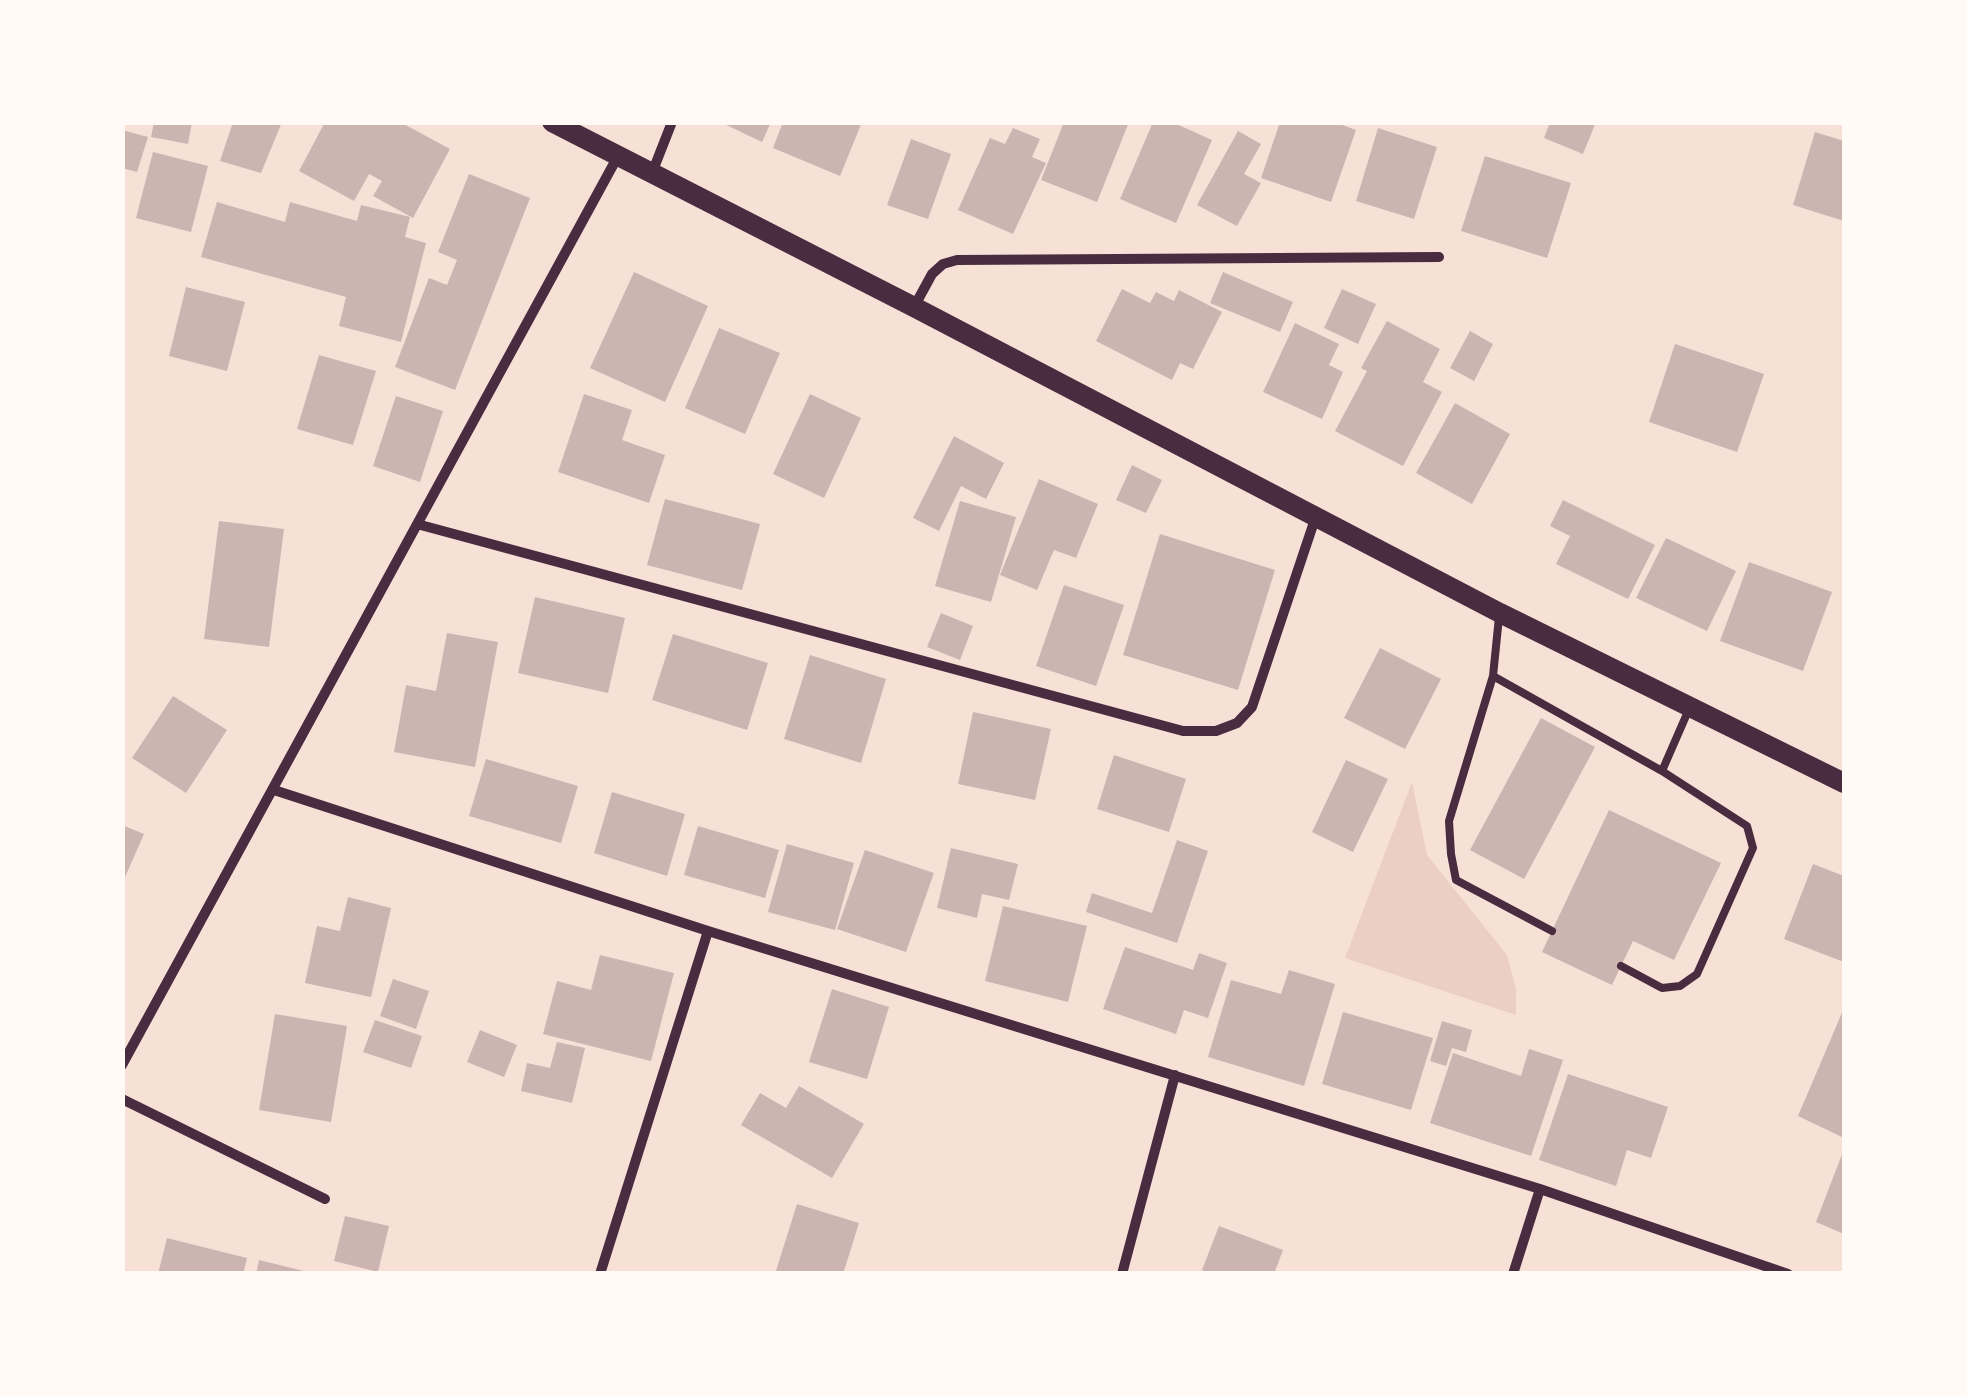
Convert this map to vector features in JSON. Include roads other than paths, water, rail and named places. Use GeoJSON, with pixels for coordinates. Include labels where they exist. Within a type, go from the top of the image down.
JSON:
{"type":"FeatureCollection","features":[{"type":"Feature","properties":{"kind":"main road"},"geometry":{"type":"LineString","coordinates":[[552,122],[1500,612],[1844,783]]}},
{"type":"Feature","properties":{"kind":"street"},"geometry":{"type":"LineString","coordinates":[[652,173],[672,122]]}},
{"type":"Feature","properties":{"kind":"street"},"geometry":{"type":"LineString","coordinates":[[122,1065],[618,156]]}},
{"type":"Feature","properties":{"kind":"street"},"geometry":{"type":"LineString","coordinates":[[914,307],[932,274],[942,264],[958,260],[1439,257]]}},
{"type":"Feature","properties":{"kind":"street"},"geometry":{"type":"LineString","coordinates":[[418,524],[1184,731],[1216,731],[1237,723],[1252,707],[1316,516]]}},
{"type":"Feature","properties":{"kind":"street"},"geometry":{"type":"LineString","coordinates":[[274,790],[708,932],[1540,1189],[1788,1274]]}},
{"type":"Feature","properties":{"kind":"street"},"geometry":{"type":"LineString","coordinates":[[600,1274],[708,932]]}},
{"type":"Feature","properties":{"kind":"street"},"geometry":{"type":"LineString","coordinates":[[1122,1274],[1175,1075]]}},
{"type":"Feature","properties":{"kind":"street"},"geometry":{"type":"LineString","coordinates":[[122,1099],[325,1199]]}},
{"type":"Feature","properties":{"kind":"street"},"geometry":{"type":"LineString","coordinates":[[1513,1274],[1540,1189]]}},
{"type":"Feature","properties":{"kind":"lane"},"geometry":{"type":"LineString","coordinates":[[1500,612],[1493,676],[1449,821],[1456,880],[1552,931]]}},
{"type":"Feature","properties":{"kind":"lane"},"geometry":{"type":"LineString","coordinates":[[1493,676],[1662,770],[1747,826],[1753,848],[1696,974],[1680,986],[1662,988],[1621,966]]}},
{"type":"Feature","properties":{"kind":"lane"},"geometry":{"type":"LineString","coordinates":[[1662,770],[1691,705]]}}]}
